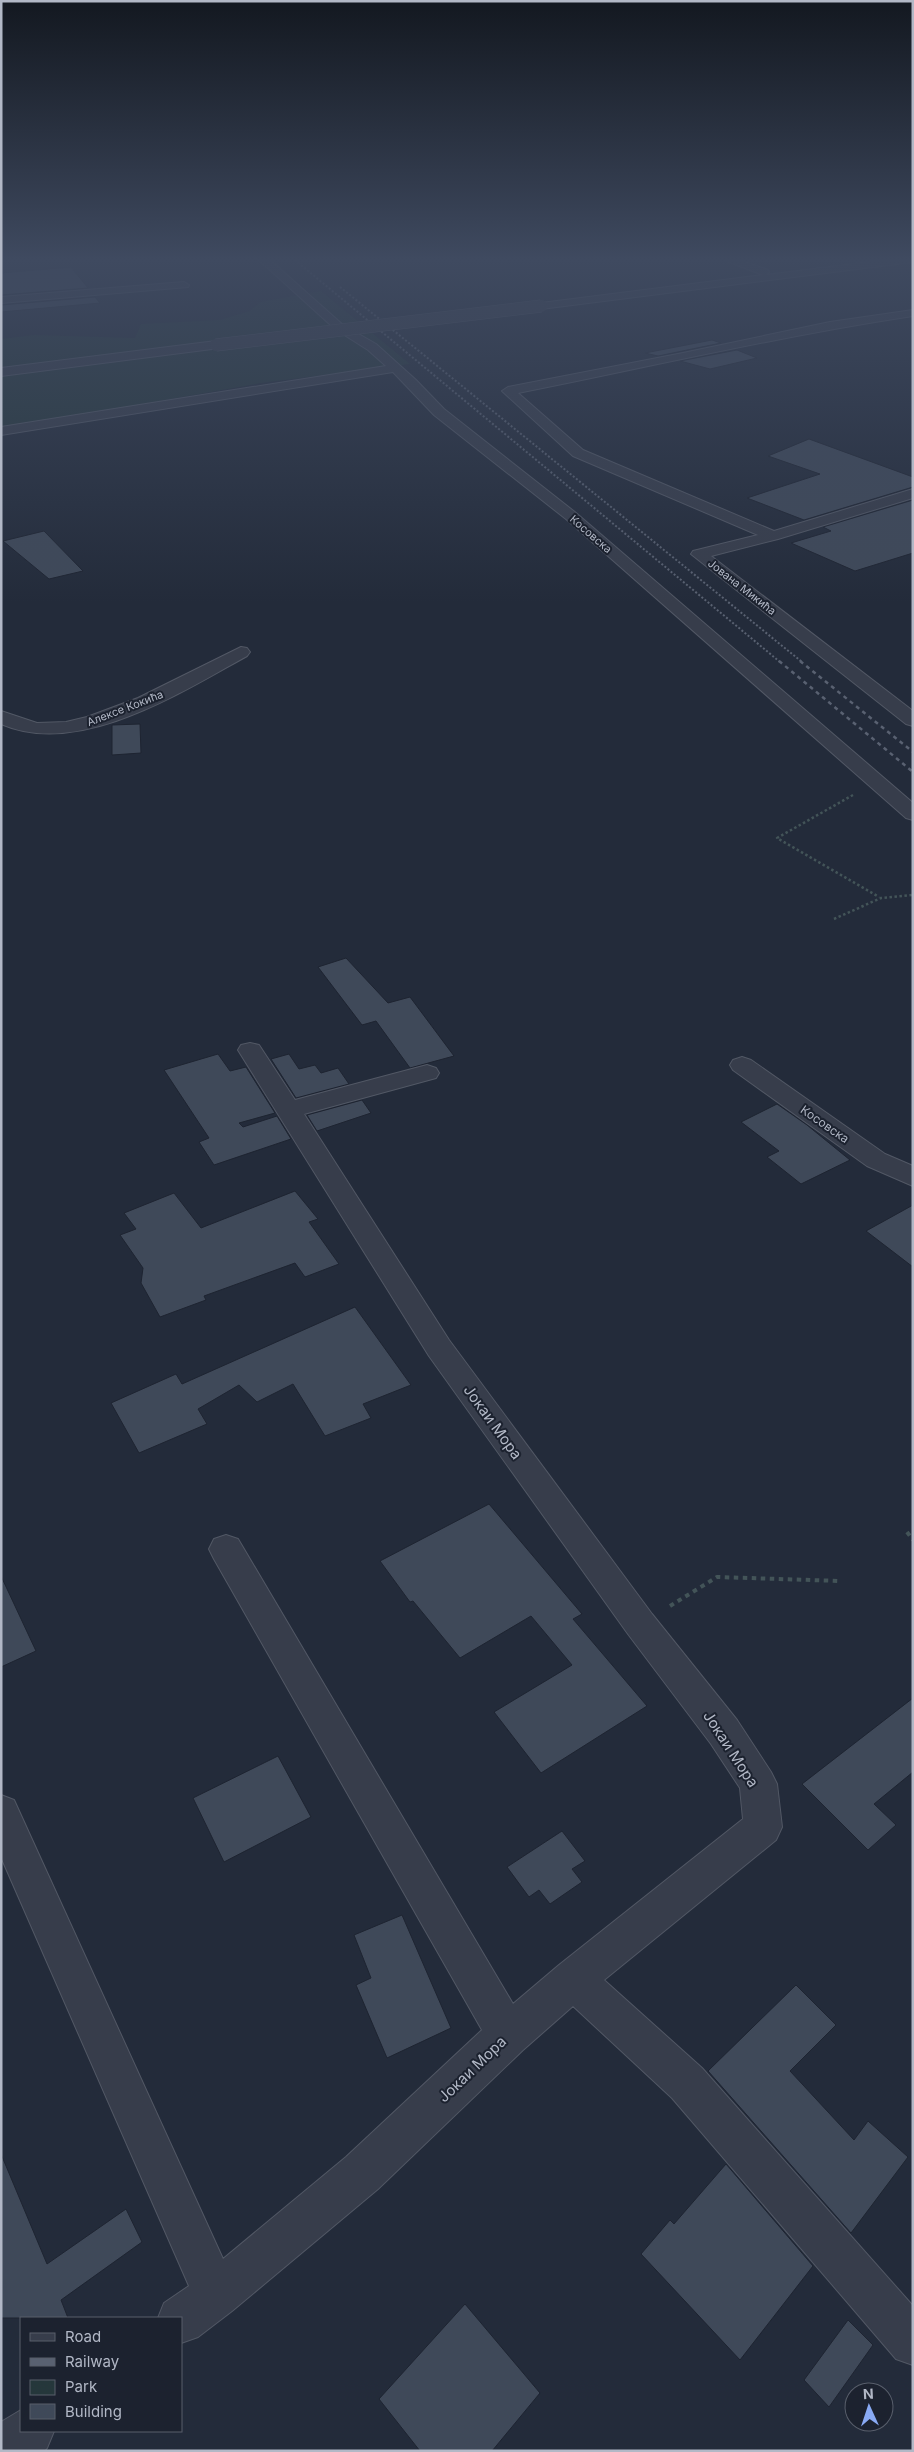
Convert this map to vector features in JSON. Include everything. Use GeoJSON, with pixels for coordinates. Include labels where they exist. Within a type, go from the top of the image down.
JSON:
{"type":"FeatureCollection","features":[{"type":"Feature","properties":{"kind":"street"},"geometry":{"type":"LineString","coordinates":[[1,431],[134,408],[353,374]]}},
{"type":"Feature","properties":{"kind":"street","name":"Косовска"},"geometry":{"type":"LineString","coordinates":[[401,374],[439,412],[571,516],[913,814]]}},
{"type":"Feature","properties":{"kind":"street"},"geometry":{"type":"LineString","coordinates":[[593,374],[508,391],[578,453],[773,536]]}},
{"type":"Feature","properties":{"kind":"street","name":"Јована Микића"},"geometry":{"type":"LineString","coordinates":[[913,493],[773,536],[699,554],[913,720]]}},
{"type":"Feature","properties":{"kind":"street","name":"Алексе Кокића"},"geometry":{"type":"LineString","coordinates":[[1,717],[18,724],[39,729],[65,728],[90,722],[166,693],[241,652]]}},
{"type":"Feature","properties":{"kind":"street","name":"Јокаи Мора"},"geometry":{"type":"LineString","coordinates":[[182,2319],[216,2294],[362,2173],[508,2035],[573,1979],[677,1898],[763,1826],[758,1784],[724,1732],[640,1624],[439,1348],[250,1050]]}},
{"type":"Feature","properties":{"kind":"street","name":"Косовска"},"geometry":{"type":"LineString","coordinates":[[742,1065],[876,1160],[913,1177]]}},
{"type":"Feature","properties":{"kind":"street"},"geometry":{"type":"LineString","coordinates":[[289,1110],[427,1074]]}},
{"type":"Feature","properties":{"kind":"street"},"geometry":{"type":"LineString","coordinates":[[226,1549],[508,2035]]}},
{"type":"Feature","properties":{"kind":"street"},"geometry":{"type":"LineString","coordinates":[[1,1813],[216,2294]]}},
{"type":"Feature","properties":{"kind":"street"},"geometry":{"type":"LineString","coordinates":[[573,1979],[687,2083],[913,2342]]}},
{"type":"Feature","properties":{"kind":"street"},"geometry":{"type":"LineString","coordinates":[[3,2451],[29,2432]]}},
{"type":"Feature","properties":{"kind":"path"},"geometry":{"type":"LineString","coordinates":[[876,782],[777,838],[879,898]]}},
{"type":"Feature","properties":{"kind":"path"},"geometry":{"type":"LineString","coordinates":[[834,919],[879,898],[893,894],[913,896]]}},
{"type":"Feature","properties":{"kind":"path"},"geometry":{"type":"LineString","coordinates":[[906,1532],[913,1540]]}},
{"type":"Feature","properties":{"kind":"path"},"geometry":{"type":"LineString","coordinates":[[640,1624],[717,1578],[841,1581]]}},
{"type":"Feature","properties":{"kind":"green space"},"geometry":{"type":"Polygon","coordinates":[[[1,374],[328,374],[261,383],[1,429],[1,374]]]}},
{"type":"Feature","properties":{"kind":"building"},"geometry":{"type":"Polygon","coordinates":[[[809,439],[913,477],[913,487],[804,520],[747,498],[820,474],[768,456],[809,439]]]}},
{"type":"Feature","properties":{"kind":"building"},"geometry":{"type":"Polygon","coordinates":[[[913,500],[913,553],[855,571],[791,543],[831,531],[823,527],[913,500]]]}},
{"type":"Feature","properties":{"kind":"building"},"geometry":{"type":"Polygon","coordinates":[[[44,531],[83,571],[49,579],[3,541],[44,531]]]}},
{"type":"Feature","properties":{"kind":"building"},"geometry":{"type":"Polygon","coordinates":[[[140,724],[141,753],[112,755],[112,725],[140,724]]]}},
{"type":"Feature","properties":{"kind":"building"},"geometry":{"type":"Polygon","coordinates":[[[346,958],[388,1003],[410,997],[454,1056],[410,1068],[376,1021],[362,1025],[318,967],[346,958]]]}},
{"type":"Feature","properties":{"kind":"building"},"geometry":{"type":"Polygon","coordinates":[[[218,1054],[230,1071],[246,1067],[275,1113],[239,1123],[243,1127],[277,1116],[291,1139],[214,1165],[199,1142],[209,1138],[164,1070],[218,1054]]]}},
{"type":"Feature","properties":{"kind":"building"},"geometry":{"type":"Polygon","coordinates":[[[289,1054],[299,1069],[315,1065],[321,1073],[338,1068],[349,1084],[296,1098],[271,1059],[289,1054]]]}},
{"type":"Feature","properties":{"kind":"building"},"geometry":{"type":"Polygon","coordinates":[[[362,1100],[371,1113],[317,1131],[307,1115],[362,1100]]]}},
{"type":"Feature","properties":{"kind":"building"},"geometry":{"type":"Polygon","coordinates":[[[777,1104],[807,1125],[850,1160],[801,1184],[767,1157],[779,1151],[741,1122],[777,1104]]]}},
{"type":"Feature","properties":{"kind":"building"},"geometry":{"type":"Polygon","coordinates":[[[295,1191],[318,1219],[309,1222],[339,1264],[305,1277],[295,1263],[204,1296],[206,1300],[160,1317],[141,1283],[143,1268],[120,1235],[136,1229],[124,1213],[174,1193],[201,1228],[295,1191]]]}},
{"type":"Feature","properties":{"kind":"building"},"geometry":{"type":"Polygon","coordinates":[[[913,1205],[913,1267],[866,1231],[913,1205]]]}},
{"type":"Feature","properties":{"kind":"building"},"geometry":{"type":"Polygon","coordinates":[[[355,1307],[411,1385],[363,1404],[371,1418],[325,1436],[293,1384],[257,1402],[239,1385],[198,1409],[207,1424],[139,1453],[111,1403],[176,1374],[182,1384],[355,1307]]]}},
{"type":"Feature","properties":{"kind":"building"},"geometry":{"type":"Polygon","coordinates":[[[489,1504],[582,1614],[573,1619],[647,1706],[541,1773],[494,1712],[572,1665],[531,1616],[460,1658],[413,1601],[410,1602],[380,1561],[489,1504]]]}},
{"type":"Feature","properties":{"kind":"building"},"geometry":{"type":"Polygon","coordinates":[[[1,1576],[36,1651],[1,1667],[1,1576]]]}},
{"type":"Feature","properties":{"kind":"building"},"geometry":{"type":"Polygon","coordinates":[[[913,1698],[913,1772],[874,1804],[896,1825],[868,1850],[802,1784],[913,1698]]]}},
{"type":"Feature","properties":{"kind":"building"},"geometry":{"type":"Polygon","coordinates":[[[278,1756],[311,1817],[224,1862],[193,1798],[278,1756]]]}},
{"type":"Feature","properties":{"kind":"building"},"geometry":{"type":"Polygon","coordinates":[[[562,1831],[585,1861],[572,1869],[582,1882],[550,1904],[539,1890],[529,1897],[507,1867],[562,1831]]]}},
{"type":"Feature","properties":{"kind":"building"},"geometry":{"type":"Polygon","coordinates":[[[402,1915],[451,2028],[387,2058],[356,1985],[371,1978],[354,1935],[402,1915]]]}},
{"type":"Feature","properties":{"kind":"building"},"geometry":{"type":"Polygon","coordinates":[[[796,1985],[836,2025],[790,2071],[854,2140],[868,2121],[908,2157],[851,2233],[708,2071],[796,1985]]]}},
{"type":"Feature","properties":{"kind":"building"},"geometry":{"type":"Polygon","coordinates":[[[1,2154],[47,2264],[126,2209],[142,2242],[61,2300],[68,2317],[1,2318],[1,2154]]]}},
{"type":"Feature","properties":{"kind":"building"},"geometry":{"type":"Polygon","coordinates":[[[726,2164],[813,2266],[740,2360],[641,2254],[670,2220],[674,2224],[726,2164]]]}},
{"type":"Feature","properties":{"kind":"building"},"geometry":{"type":"Polygon","coordinates":[[[465,2304],[540,2393],[492,2451],[420,2451],[379,2399],[465,2304]]]}},
{"type":"Feature","properties":{"kind":"building"},"geometry":{"type":"Polygon","coordinates":[[[848,2320],[873,2345],[847,2382],[844,2382],[844,2386],[829,2407],[804,2380],[848,2320]]]}},
{"type":"Feature","properties":{"kind":"railway"},"geometry":{"type":"LineString","coordinates":[[433,374],[780,662]]}},
{"type":"Feature","properties":{"kind":"railway"},"geometry":{"type":"LineString","coordinates":[[448,374],[802,662]]}},
{"type":"Feature","properties":{"kind":"railway"},"geometry":{"type":"LineString","coordinates":[[779,661],[913,772]]}},
{"type":"Feature","properties":{"kind":"railway"},"geometry":{"type":"LineString","coordinates":[[800,661],[913,752]]}}]}
